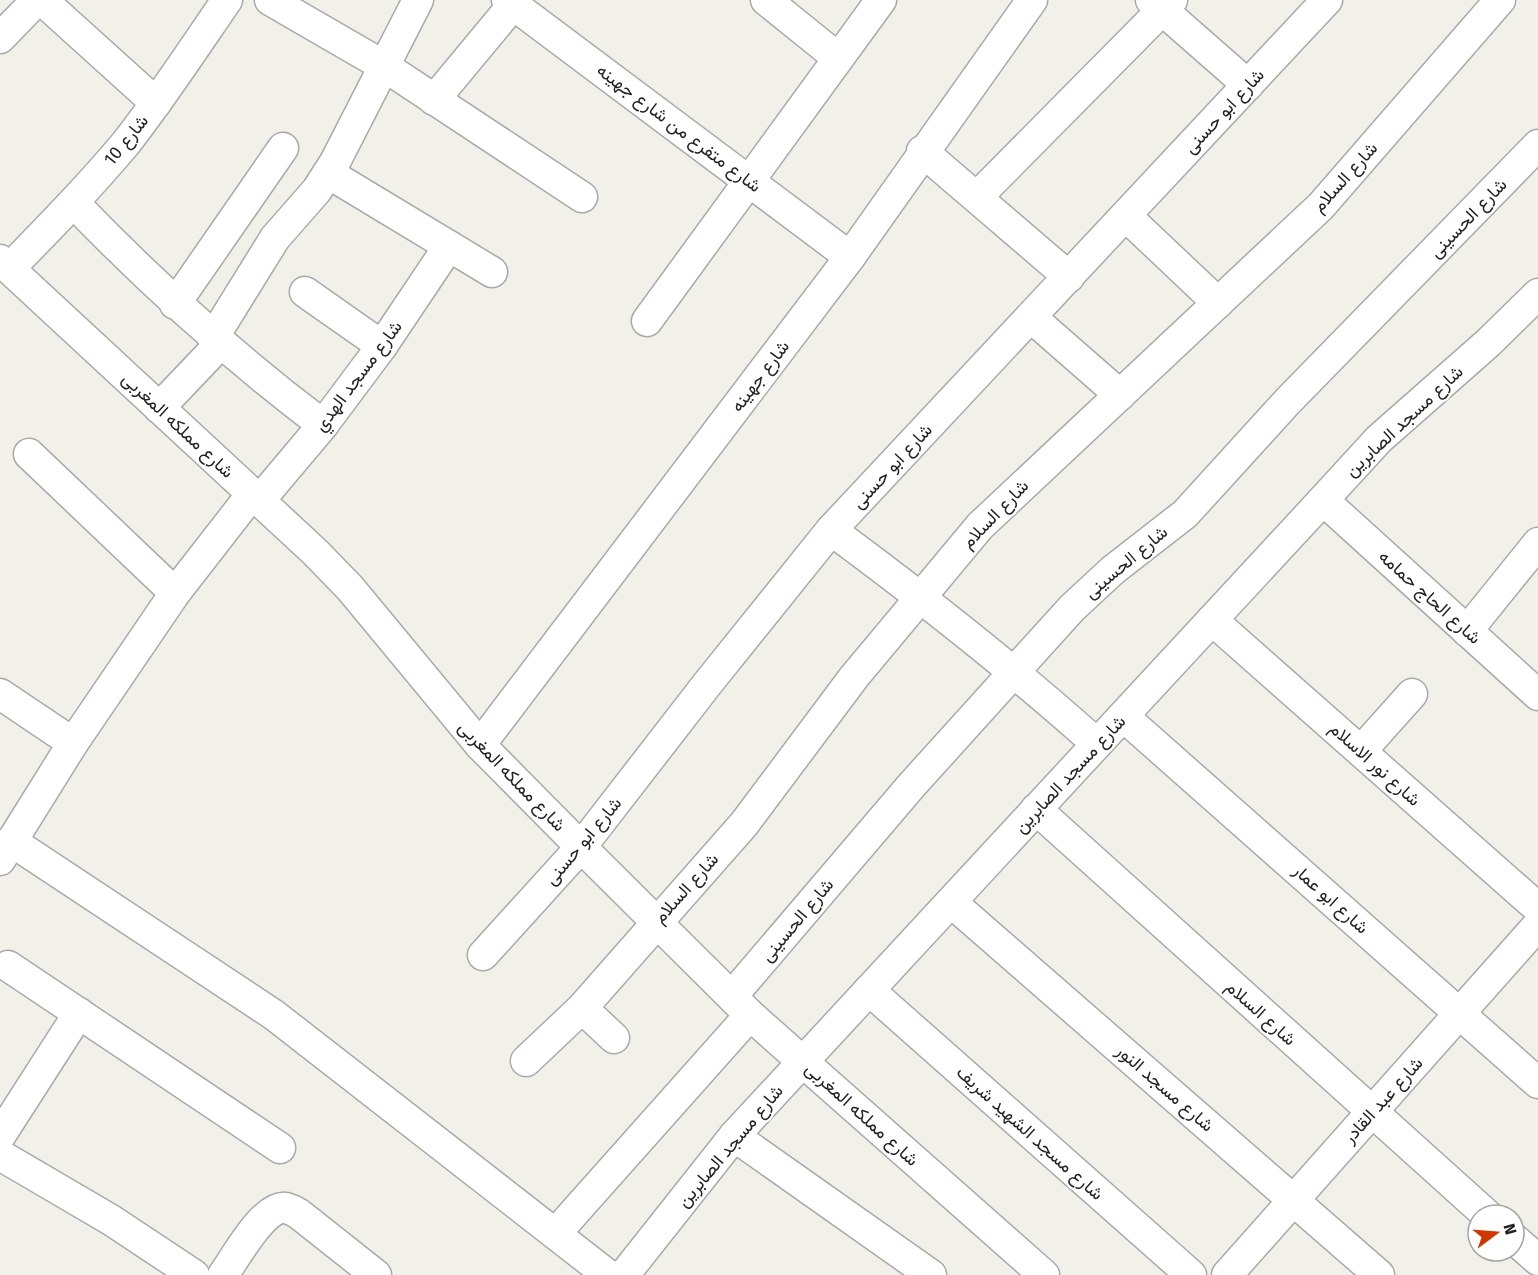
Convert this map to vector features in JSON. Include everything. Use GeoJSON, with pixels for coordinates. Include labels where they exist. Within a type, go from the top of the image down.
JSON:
{"type":"FeatureCollection","features":[{"type":"Feature","properties":{"kind":"street"},"geometry":{"type":"LineString","coordinates":[[0,38],[37,0]]}},
{"type":"Feature","properties":{"kind":"street"},"geometry":{"type":"LineString","coordinates":[[42,0],[156,103]]}},
{"type":"Feature","properties":{"kind":"street"},"geometry":{"type":"LineString","coordinates":[[270,0],[384,66],[582,197]]}},
{"type":"Feature","properties":{"kind":"street"},"geometry":{"type":"LineString","coordinates":[[159,408],[216,341],[275,238],[308,201],[328,173],[418,0]]}},
{"type":"Feature","properties":{"kind":"street"},"geometry":{"type":"LineString","coordinates":[[766,0],[838,58]]}},
{"type":"Feature","properties":{"kind":"street"},"geometry":{"type":"LineString","coordinates":[[647,321],[881,0]]}},
{"type":"Feature","properties":{"kind":"street","name":"شارع جهينه"},"geometry":{"type":"LineString","coordinates":[[480,745],[850,257],[922,151],[1032,0]]}},
{"type":"Feature","properties":{"kind":"street","name":"شارع ابو حسنى"},"geometry":{"type":"LineString","coordinates":[[483,955],[581,847],[708,683],[831,530],[1032,318],[1327,0]]}},
{"type":"Feature","properties":{"kind":"street","name":"شارع السلام"},"geometry":{"type":"LineString","coordinates":[[526,1061],[582,1008],[744,824],[854,677],[980,526],[1321,206],[1500,0]]}},
{"type":"Feature","properties":{"kind":"street"},"geometry":{"type":"LineString","coordinates":[[434,100],[512,2]]}},
{"type":"Feature","properties":{"kind":"street","name":"شارع متفرع من شارع جهينه"},"geometry":{"type":"LineString","coordinates":[[512,2],[850,257]]}},
{"type":"Feature","properties":{"kind":"street"},"geometry":{"type":"LineString","coordinates":[[977,197],[1162,3],[1248,85]]}},
{"type":"Feature","properties":{"kind":"street","name":"شارع 10"},"geometry":{"type":"LineString","coordinates":[[5,264],[74,203],[156,103],[213,5]]}},
{"type":"Feature","properties":{"kind":"street","name":"شارع الحسينى"},"geometry":{"type":"LineString","coordinates":[[556,1233],[741,1005],[918,778],[1072,608],[1113,570],[1185,514],[1287,402],[1538,145]]}},
{"type":"Feature","properties":{"kind":"street"},"geometry":{"type":"LineString","coordinates":[[175,304],[283,148]]}},
{"type":"Feature","properties":{"kind":"street"},"geometry":{"type":"LineString","coordinates":[[922,151],[1069,277]]}},
{"type":"Feature","properties":{"kind":"street"},"geometry":{"type":"LineString","coordinates":[[328,173],[492,272]]}},
{"type":"Feature","properties":{"kind":"street"},"geometry":{"type":"LineString","coordinates":[[74,203],[175,304],[216,341],[322,425]]}},
{"type":"Feature","properties":{"kind":"street"},"geometry":{"type":"LineString","coordinates":[[1126,216],[1218,303]]}},
{"type":"Feature","properties":{"kind":"street","name":"شارع مسجد الهدي"},"geometry":{"type":"LineString","coordinates":[[5,850],[73,743],[175,592],[255,498],[322,425],[382,346],[449,246]]}},
{"type":"Feature","properties":{"kind":"street","name":"شارع مملكه المغربى"},"geometry":{"type":"LineString","coordinates":[[5,264],[315,552],[350,588],[480,745],[741,1005],[1044,1275]]}},
{"type":"Feature","properties":{"kind":"street"},"geometry":{"type":"LineString","coordinates":[[305,292],[382,346]]}},
{"type":"Feature","properties":{"kind":"street","name":"شارع مسجد الصابرين"},"geometry":{"type":"LineString","coordinates":[[624,1275],[734,1136],[1323,500],[1379,440],[1488,343],[1538,294]]}},
{"type":"Feature","properties":{"kind":"street"},"geometry":{"type":"LineString","coordinates":[[1032,318],[1120,394]]}},
{"type":"Feature","properties":{"kind":"street"},"geometry":{"type":"LineString","coordinates":[[29,454],[175,592]]}},
{"type":"Feature","properties":{"kind":"street","name":"شارع الحاج حمامه"},"geometry":{"type":"LineString","coordinates":[[1323,500],[1538,695]]}},
{"type":"Feature","properties":{"kind":"street"},"geometry":{"type":"LineString","coordinates":[[831,530],[1015,671],[1097,744]]}},
{"type":"Feature","properties":{"kind":"street"},"geometry":{"type":"LineString","coordinates":[[1467,631],[1538,543]]}},
{"type":"Feature","properties":{"kind":"street","name":"شارع نور الاسلام"},"geometry":{"type":"LineString","coordinates":[[1212,620],[1538,908]]}},
{"type":"Feature","properties":{"kind":"street"},"geometry":{"type":"LineString","coordinates":[[0,694],[73,743]]}},
{"type":"Feature","properties":{"kind":"street"},"geometry":{"type":"LineString","coordinates":[[1361,751],[1412,694]]}},
{"type":"Feature","properties":{"kind":"street","name":"شارع ابو عمار"},"geometry":{"type":"LineString","coordinates":[[1123,716],[1538,1083]]}},
{"type":"Feature","properties":{"kind":"street","name":"شارع السلام"},"geometry":{"type":"LineString","coordinates":[[1036,809],[1472,1203]]}},
{"type":"Feature","properties":{"kind":"street"},"geometry":{"type":"LineString","coordinates":[[5,850],[274,1015],[608,1275]]}},
{"type":"Feature","properties":{"kind":"street","name":"شارع مسجد النور"},"geometry":{"type":"LineString","coordinates":[[951,902],[1379,1275]]}},
{"type":"Feature","properties":{"kind":"street","name":"شارع عبد القادر"},"geometry":{"type":"LineString","coordinates":[[1227,1275],[1538,925]]}},
{"type":"Feature","properties":{"kind":"street"},"geometry":{"type":"LineString","coordinates":[[8,966],[280,1148]]}},
{"type":"Feature","properties":{"kind":"street","name":"شارع مسجد الشهيد شريف"},"geometry":{"type":"LineString","coordinates":[[869,990],[1191,1275]]}},
{"type":"Feature","properties":{"kind":"street"},"geometry":{"type":"LineString","coordinates":[[582,1008],[614,1038]]}},
{"type":"Feature","properties":{"kind":"street"},"geometry":{"type":"LineString","coordinates":[[0,1136],[79,1013]]}},
{"type":"Feature","properties":{"kind":"street"},"geometry":{"type":"LineString","coordinates":[[734,1136],[931,1275]]}},
{"type":"Feature","properties":{"kind":"street"},"geometry":{"type":"LineString","coordinates":[[0,1155],[111,1220],[194,1275]]}},
{"type":"Feature","properties":{"kind":"street"},"geometry":{"type":"LineString","coordinates":[[223,1275],[263,1218],[273,1210],[286,1208],[299,1214],[376,1275]]}},
{"type":"Feature","properties":{"kind":"street"},"geometry":{"type":"LineString","coordinates":[[1526,1250],[1538,1260]]}}]}
